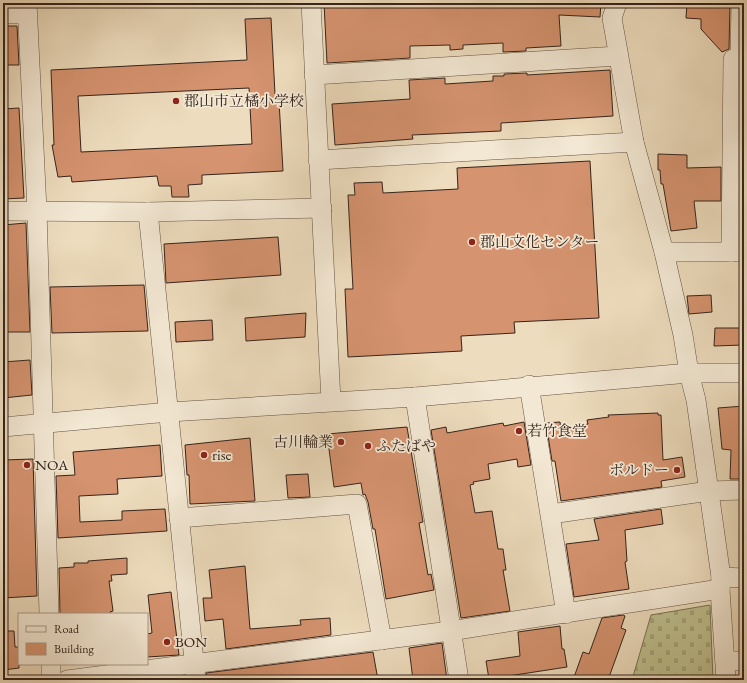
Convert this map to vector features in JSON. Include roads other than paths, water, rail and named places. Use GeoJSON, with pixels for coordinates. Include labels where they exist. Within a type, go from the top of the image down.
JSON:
{"type":"FeatureCollection","features":[{"type":"Feature","properties":{"kind":"street"},"geometry":{"type":"LineString","coordinates":[[311,3],[331,401]]}},
{"type":"Feature","properties":{"kind":"street"},"geometry":{"type":"LineString","coordinates":[[617,3],[612,18],[634,142],[664,252],[684,335],[689,373],[696,400],[720,583],[726,680]]}},
{"type":"Feature","properties":{"kind":"street"},"geometry":{"type":"LineString","coordinates":[[664,252],[738,252],[733,59],[742,59],[741,3]]}},
{"type":"Feature","properties":{"kind":"street"},"geometry":{"type":"LineString","coordinates":[[3,14],[27,8],[37,210],[49,613]]}},
{"type":"Feature","properties":{"kind":"street"},"geometry":{"type":"LineString","coordinates":[[314,76],[618,56]]}},
{"type":"Feature","properties":{"kind":"street"},"geometry":{"type":"LineString","coordinates":[[318,160],[634,142]]}},
{"type":"Feature","properties":{"kind":"street"},"geometry":{"type":"LineString","coordinates":[[3,211],[37,210],[148,212],[322,208]]}},
{"type":"Feature","properties":{"kind":"street"},"geometry":{"type":"LineString","coordinates":[[148,212],[195,672]]}},
{"type":"Feature","properties":{"kind":"street"},"geometry":{"type":"LineString","coordinates":[[3,428],[169,412],[415,396],[529,385],[689,373],[744,373]]}},
{"type":"Feature","properties":{"kind":"street"},"geometry":{"type":"LineString","coordinates":[[529,385],[566,614]]}},
{"type":"Feature","properties":{"kind":"street"},"geometry":{"type":"LineString","coordinates":[[415,396],[450,631],[459,680]]}},
{"type":"Feature","properties":{"kind":"street"},"geometry":{"type":"LineString","coordinates":[[551,514],[709,491],[744,490]]}},
{"type":"Feature","properties":{"kind":"street"},"geometry":{"type":"LineString","coordinates":[[179,518],[357,504],[382,640]]}},
{"type":"Feature","properties":{"kind":"street"},"geometry":{"type":"LineString","coordinates":[[67,680],[195,672],[382,640],[566,614],[744,578]]}},
{"type":"Feature","properties":{"kind":"street"},"geometry":{"type":"LineString","coordinates":[[725,661],[744,661]]}},
{"type":"Feature","properties":{"kind":"street"},"geometry":{"type":"LineString","coordinates":[[51,665],[51,680]]}},
{"type":"Feature","properties":{"kind":"place","name":"郡山市立橘小学校"},"geometry":{"type":"Point","coordinates":[176,101]}},
{"type":"Feature","properties":{"kind":"place","name":"郡山文化センター"},"geometry":{"type":"Point","coordinates":[472,242]}},
{"type":"Feature","properties":{"kind":"place","name":"若竹食堂"},"geometry":{"type":"Point","coordinates":[519,431]}},
{"type":"Feature","properties":{"kind":"place","name":"古川輪業"},"geometry":{"type":"Point","coordinates":[341,442]}},
{"type":"Feature","properties":{"kind":"place","name":"ふたばや"},"geometry":{"type":"Point","coordinates":[368,446]}},
{"type":"Feature","properties":{"kind":"place","name":"rise"},"geometry":{"type":"Point","coordinates":[204,455]}},
{"type":"Feature","properties":{"kind":"place","name":"NOA"},"geometry":{"type":"Point","coordinates":[27,465]}},
{"type":"Feature","properties":{"kind":"place","name":"ボルドー"},"geometry":{"type":"Point","coordinates":[677,470]}},
{"type":"Feature","properties":{"kind":"place","name":"BON"},"geometry":{"type":"Point","coordinates":[167,642]}}]}
